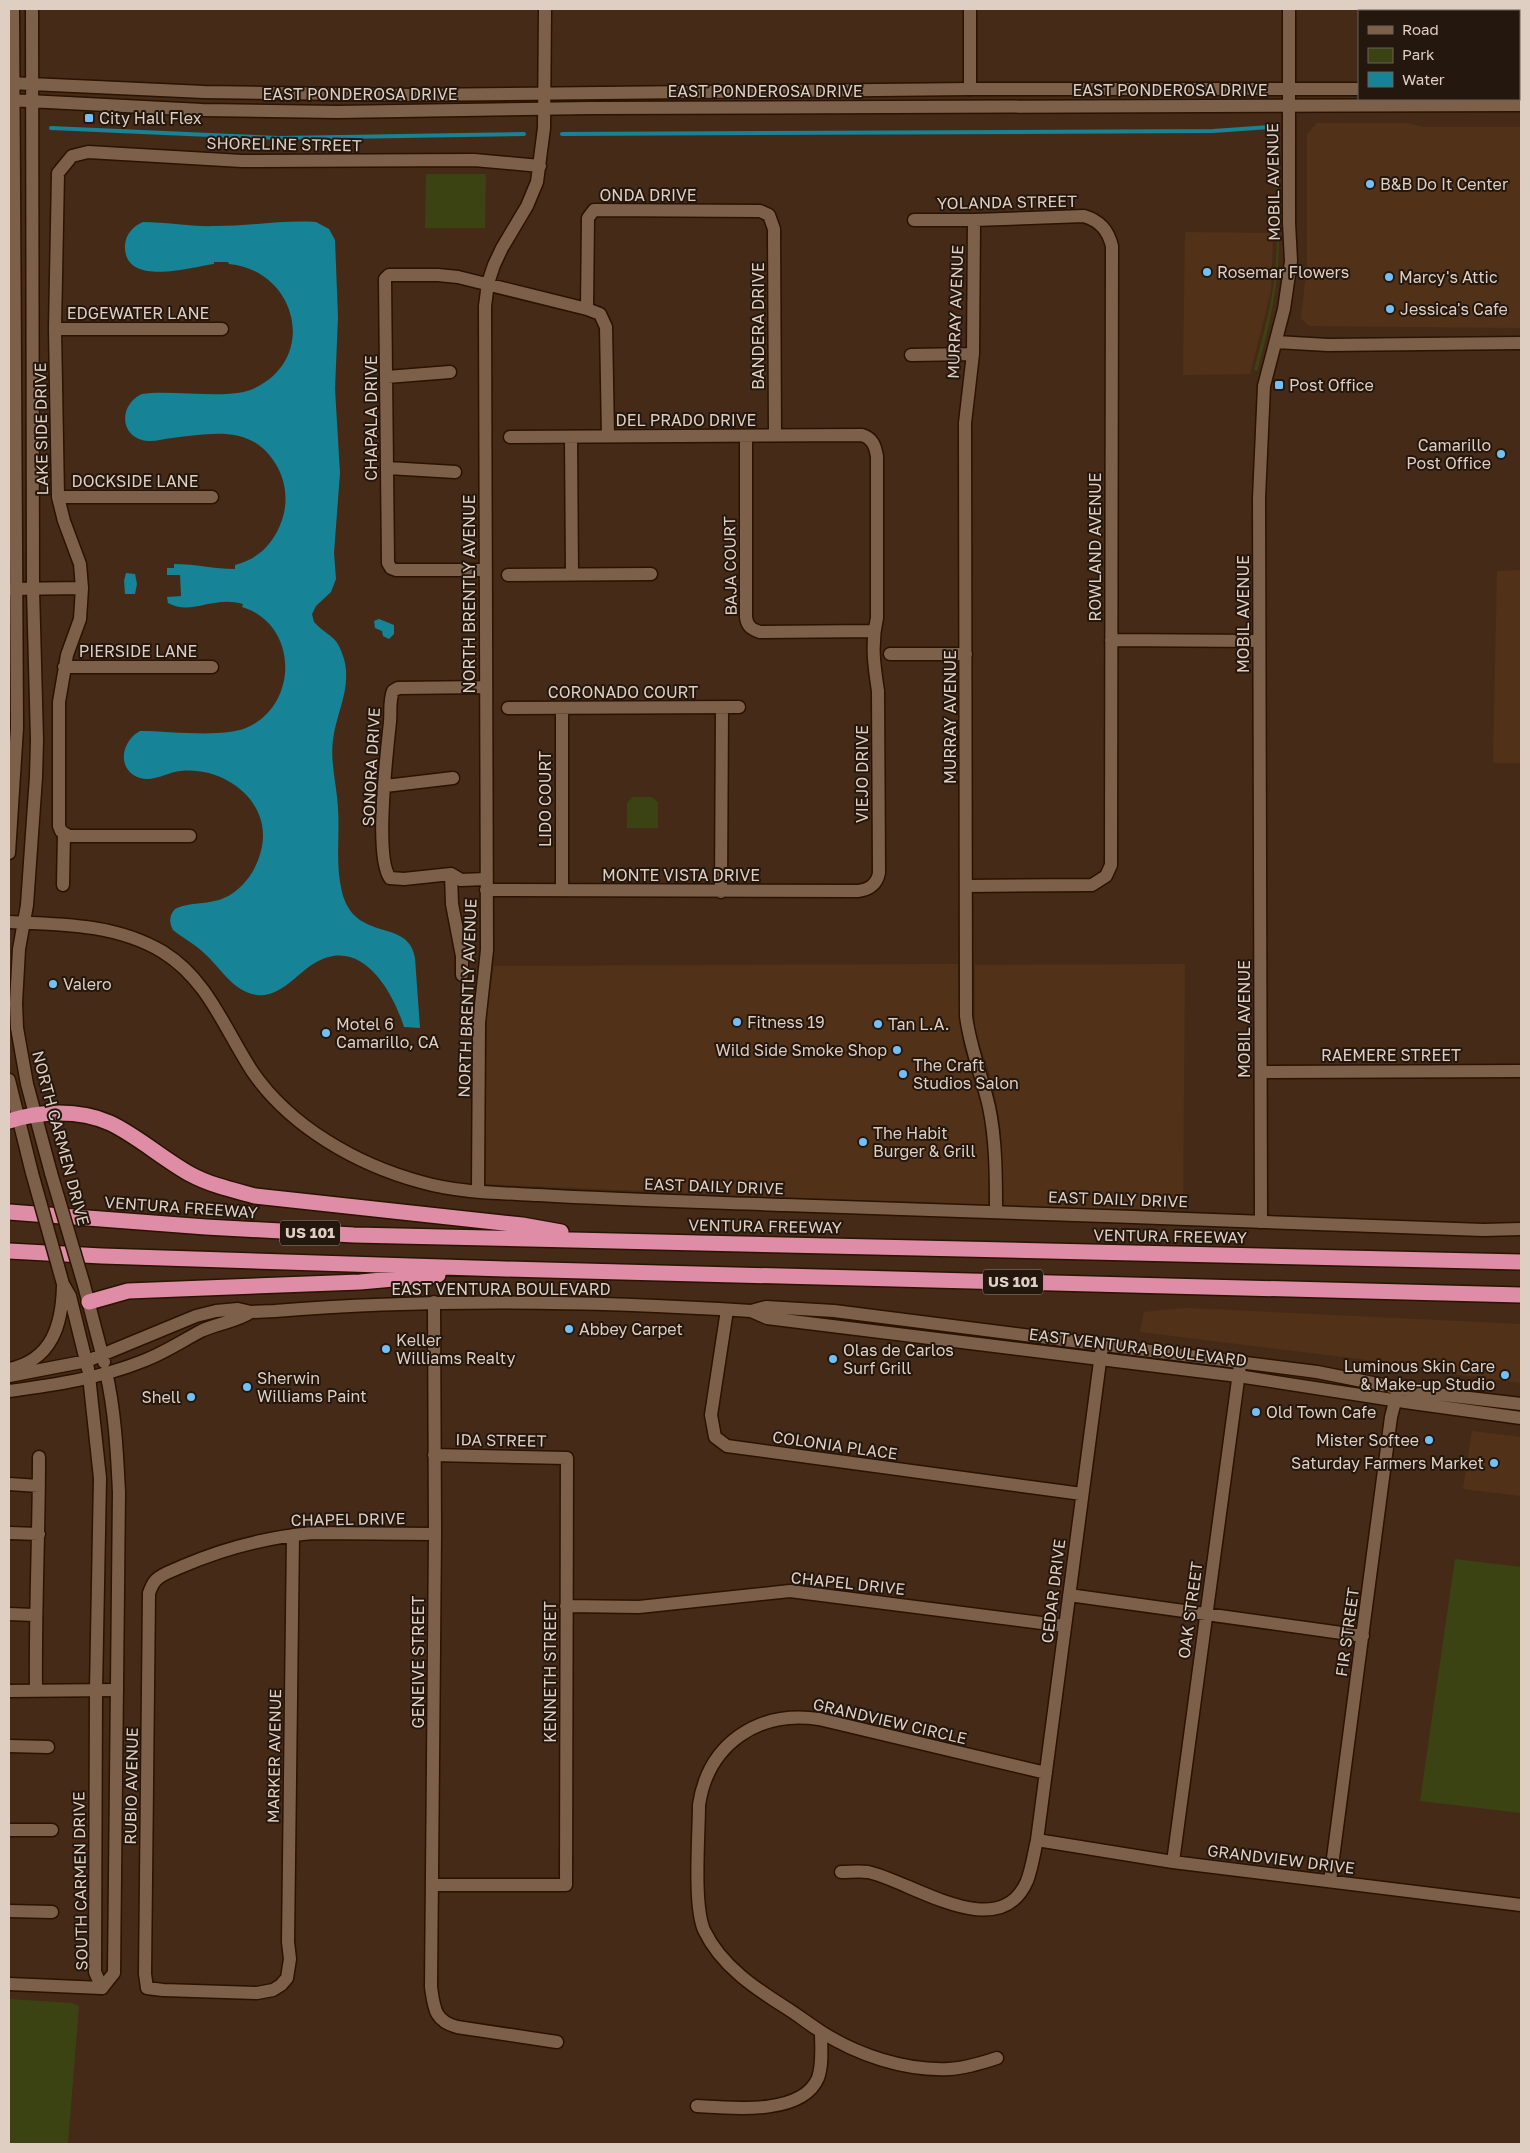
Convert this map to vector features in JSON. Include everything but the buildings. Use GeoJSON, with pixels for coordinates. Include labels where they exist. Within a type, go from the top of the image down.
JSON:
{"type":"FeatureCollection","features":[{"type":"Feature","properties":{"kind":"highway"},"geometry":{"type":"LineString","coordinates":[[13,1120],[35,1115],[76,1114],[93,1116],[126,1132],[159,1156],[192,1176],[227,1189],[255,1196],[522,1225],[612,1240]]}},
{"type":"Feature","properties":{"kind":"highway","name":"VENTURA FREEWAY"},"geometry":{"type":"LineString","coordinates":[[9,1212],[206,1227],[354,1235],[1521,1262]]}},
{"type":"Feature","properties":{"kind":"highway","name":"US 101"},"geometry":{"type":"LineString","coordinates":[[9,1250],[102,1256],[505,1269],[1521,1295]]}},
{"type":"Feature","properties":{"kind":"highway"},"geometry":{"type":"LineString","coordinates":[[88,1302],[128,1291],[360,1282],[505,1269]]}},
{"type":"Feature","properties":{"kind":"street"},"geometry":{"type":"LineString","coordinates":[[9,853],[16,728],[13,589],[16,158],[11,100],[13,9]]}},
{"type":"Feature","properties":{"kind":"street","name":"NORTH CARMEN DRIVE"},"geometry":{"type":"LineString","coordinates":[[32,9],[34,84],[33,589],[36,777],[27,904],[18,970],[17,1028],[27,1084],[35,1115],[84,1285],[106,1372]]}},
{"type":"Feature","properties":{"kind":"street","name":"NORTH BRENTLY AVENUE"},"geometry":{"type":"LineString","coordinates":[[478,1192],[479,1023],[487,950],[484,342],[488,283],[502,248],[527,206],[537,182],[540,166],[544,109],[545,9]]}},
{"type":"Feature","properties":{"kind":"street"},"geometry":{"type":"LineString","coordinates":[[970,9],[970,89]]}},
{"type":"Feature","properties":{"kind":"street","name":"MOBIL AVENUE"},"geometry":{"type":"LineString","coordinates":[[1261,1222],[1259,642],[1261,408],[1264,386],[1289,283],[1291,261],[1289,223],[1289,9]]}},
{"type":"Feature","properties":{"kind":"street","name":"EAST PONDEROSA DRIVE"},"geometry":{"type":"LineString","coordinates":[[11,83],[204,92],[412,95],[970,89],[1358,89]]}},
{"type":"Feature","properties":{"kind":"street","name":"EAST PONDEROSA DRIVE"},"geometry":{"type":"LineString","coordinates":[[11,100],[202,110],[337,112],[544,109],[1521,105]]}},
{"type":"Feature","properties":{"kind":"street","name":"SHORELINE STREET"},"geometry":{"type":"LineString","coordinates":[[57,194],[58,173],[66,162],[72,156],[88,152],[242,161],[474,160],[540,166]]}},
{"type":"Feature","properties":{"kind":"street","name":"LAKE SIDE DRIVE"},"geometry":{"type":"LineString","coordinates":[[57,194],[55,329],[58,497],[64,521],[80,564],[82,588],[80,619],[64,667],[59,702],[58,818],[59,826],[64,833],[62,885]]}},
{"type":"Feature","properties":{"kind":"street","name":"ONDA DRIVE"},"geometry":{"type":"LineString","coordinates":[[588,309],[588,218],[594,210],[760,211],[765,212],[771,218]]}},
{"type":"Feature","properties":{"kind":"street","name":"YOLANDA STREET"},"geometry":{"type":"LineString","coordinates":[[914,220],[1084,216],[1098,222]]}},
{"type":"Feature","properties":{"kind":"street","name":"BANDERA DRIVE"},"geometry":{"type":"LineString","coordinates":[[771,218],[774,229],[775,435]]}},
{"type":"Feature","properties":{"kind":"street","name":"MURRAY AVENUE"},"geometry":{"type":"LineString","coordinates":[[974,220],[973,354],[965,422],[966,1016],[972,1049],[989,1107],[994,1144],[996,1211]]}},
{"type":"Feature","properties":{"kind":"street","name":"ROWLAND AVENUE"},"geometry":{"type":"LineString","coordinates":[[966,886],[1084,886],[1100,882],[1106,876],[1111,860],[1112,246],[1109,235],[1098,222]]}},
{"type":"Feature","properties":{"kind":"street","name":"CHAPALA DRIVE"},"geometry":{"type":"LineString","coordinates":[[485,570],[396,570],[391,568],[388,563],[385,279],[389,275],[438,275],[488,283],[588,309]]}},
{"type":"Feature","properties":{"kind":"street"},"geometry":{"type":"LineString","coordinates":[[588,309],[600,314],[606,327],[608,436]]}},
{"type":"Feature","properties":{"kind":"street","name":"EDGEWATER LANE"},"geometry":{"type":"LineString","coordinates":[[55,329],[222,329]]}},
{"type":"Feature","properties":{"kind":"street"},"geometry":{"type":"LineString","coordinates":[[1276,342],[1328,345],[1521,343]]}},
{"type":"Feature","properties":{"kind":"street"},"geometry":{"type":"LineString","coordinates":[[911,354],[973,354]]}},
{"type":"Feature","properties":{"kind":"street"},"geometry":{"type":"LineString","coordinates":[[387,377],[450,372]]}},
{"type":"Feature","properties":{"kind":"street","name":"DEL PRADO DRIVE"},"geometry":{"type":"LineString","coordinates":[[510,437],[862,435],[869,437],[877,456],[877,618],[874,631]]}},
{"type":"Feature","properties":{"kind":"street","name":"BAJA COURT"},"geometry":{"type":"LineString","coordinates":[[746,436],[746,617],[748,624],[754,630],[760,632],[874,631]]}},
{"type":"Feature","properties":{"kind":"street"},"geometry":{"type":"LineString","coordinates":[[570,437],[572,574]]}},
{"type":"Feature","properties":{"kind":"street"},"geometry":{"type":"LineString","coordinates":[[388,468],[455,472]]}},
{"type":"Feature","properties":{"kind":"street","name":"DOCKSIDE LANE"},"geometry":{"type":"LineString","coordinates":[[58,497],[212,497]]}},
{"type":"Feature","properties":{"kind":"street"},"geometry":{"type":"LineString","coordinates":[[508,575],[650,574]]}},
{"type":"Feature","properties":{"kind":"street"},"geometry":{"type":"LineString","coordinates":[[13,589],[82,588]]}},
{"type":"Feature","properties":{"kind":"street","name":"VIEJO DRIVE"},"geometry":{"type":"LineString","coordinates":[[874,631],[874,663],[878,691],[879,873],[874,884]]}},
{"type":"Feature","properties":{"kind":"street"},"geometry":{"type":"LineString","coordinates":[[1111,640],[1259,642]]}},
{"type":"Feature","properties":{"kind":"street"},"geometry":{"type":"LineString","coordinates":[[890,654],[966,654]]}},
{"type":"Feature","properties":{"kind":"street","name":"PIERSIDE LANE"},"geometry":{"type":"LineString","coordinates":[[64,667],[212,667]]}},
{"type":"Feature","properties":{"kind":"street","name":"SONORA DRIVE"},"geometry":{"type":"LineString","coordinates":[[390,878],[387,874],[383,855],[383,811],[387,742],[393,691],[398,688],[485,687]]}},
{"type":"Feature","properties":{"kind":"street","name":"CORONADO COURT"},"geometry":{"type":"LineString","coordinates":[[508,708],[739,707]]}},
{"type":"Feature","properties":{"kind":"street","name":"LIDO COURT"},"geometry":{"type":"LineString","coordinates":[[562,708],[562,890]]}},
{"type":"Feature","properties":{"kind":"street"},"geometry":{"type":"LineString","coordinates":[[721,892],[722,708]]}},
{"type":"Feature","properties":{"kind":"street"},"geometry":{"type":"LineString","coordinates":[[385,786],[452,778]]}},
{"type":"Feature","properties":{"kind":"street"},"geometry":{"type":"LineString","coordinates":[[64,833],[78,836],[190,836]]}},
{"type":"Feature","properties":{"kind":"street"},"geometry":{"type":"LineString","coordinates":[[451,874],[452,904],[462,956],[462,974]]}},
{"type":"Feature","properties":{"kind":"street","name":"MONTE VISTA DRIVE"},"geometry":{"type":"LineString","coordinates":[[390,878],[404,879],[451,874],[461,880],[486,884],[562,890],[721,892],[858,892],[874,884]]}},
{"type":"Feature","properties":{"kind":"street","name":"EAST DAILY DRIVE"},"geometry":{"type":"LineString","coordinates":[[9,922],[65,925],[109,931],[146,943],[160,950],[186,969],[197,980],[219,1012],[252,1071],[273,1096],[301,1122],[330,1144],[388,1171],[425,1183],[478,1192],[612,1200],[996,1211],[1473,1230],[1521,1229]]}},
{"type":"Feature","properties":{"kind":"street","name":"RAEMERE STREET"},"geometry":{"type":"LineString","coordinates":[[1261,1072],[1521,1071]]}},
{"type":"Feature","properties":{"kind":"street"},"geometry":{"type":"LineString","coordinates":[[9,1080],[13,1120],[32,1173],[63,1284],[70,1296],[87,1361]]}},
{"type":"Feature","properties":{"kind":"street"},"geometry":{"type":"LineString","coordinates":[[9,1369],[31,1360],[43,1350],[54,1335],[61,1314],[63,1284]]}},
{"type":"Feature","properties":{"kind":"street","name":"EAST VENTURA BOULEVARD"},"geometry":{"type":"LineString","coordinates":[[9,1376],[87,1361],[196,1316],[216,1311],[238,1309],[251,1312],[434,1302],[599,1305],[751,1311],[767,1318],[1007,1348],[1101,1352],[1239,1369],[1338,1375],[1418,1392],[1521,1404]]}},
{"type":"Feature","properties":{"kind":"street","name":"GENEIVE STREET"},"geometry":{"type":"LineString","coordinates":[[434,1302],[435,1534],[431,1987],[434,2011],[442,2020],[457,2028],[557,2042]]}},
{"type":"Feature","properties":{"kind":"street","name":"COLONIA PLACE"},"geometry":{"type":"LineString","coordinates":[[727,1310],[711,1415],[715,1437],[727,1446],[1082,1494]]}},
{"type":"Feature","properties":{"kind":"street","name":"EAST VENTURA BOULEVARD"},"geometry":{"type":"LineString","coordinates":[[9,1391],[72,1381],[146,1360],[202,1330],[241,1318],[251,1312]]}},
{"type":"Feature","properties":{"kind":"street","name":"CEDAR DRIVE"},"geometry":{"type":"LineString","coordinates":[[841,1872],[868,1872],[965,1908],[994,1909],[1009,1902],[1026,1882],[1037,1840],[1101,1352]]}},
{"type":"Feature","properties":{"kind":"street","name":"SOUTH CARMEN DRIVE"},"geometry":{"type":"LineString","coordinates":[[87,1361],[100,1478],[96,1690],[95,1972],[102,1988],[114,1972],[119,1492],[118,1452],[111,1394],[106,1372]]}},
{"type":"Feature","properties":{"kind":"street","name":"EAST VENTURA BOULEVARD"},"geometry":{"type":"LineString","coordinates":[[1239,1369],[1396,1401],[1521,1418]]}},
{"type":"Feature","properties":{"kind":"street","name":"OAK STREET"},"geometry":{"type":"LineString","coordinates":[[1173,1862],[1239,1369]]}},
{"type":"Feature","properties":{"kind":"street","name":"FIR STREET"},"geometry":{"type":"LineString","coordinates":[[1330,1881],[1391,1417],[1399,1388]]}},
{"type":"Feature","properties":{"kind":"street","name":"IDA STREET"},"geometry":{"type":"LineString","coordinates":[[434,1455],[567,1458]]}},
{"type":"Feature","properties":{"kind":"street"},"geometry":{"type":"LineString","coordinates":[[36,1690],[34,1615],[39,1534],[39,1457]]}},
{"type":"Feature","properties":{"kind":"street","name":"KENNETH STREET"},"geometry":{"type":"LineString","coordinates":[[432,1885],[566,1886],[567,1458]]}},
{"type":"Feature","properties":{"kind":"street"},"geometry":{"type":"LineString","coordinates":[[9,1484],[39,1486]]}},
{"type":"Feature","properties":{"kind":"street"},"geometry":{"type":"LineString","coordinates":[[9,1533],[39,1534]]}},
{"type":"Feature","properties":{"kind":"street","name":"CHAPEL DRIVE"},"geometry":{"type":"LineString","coordinates":[[152,1585],[157,1578],[202,1557],[244,1544],[293,1535],[349,1533],[435,1534]]}},
{"type":"Feature","properties":{"kind":"street","name":"MARKER AVENUE"},"geometry":{"type":"LineString","coordinates":[[146,1988],[258,1993],[273,1990],[281,1985],[286,1978],[290,1959],[288,1942],[293,1535]]}},
{"type":"Feature","properties":{"kind":"street","name":"RUBIO AVENUE"},"geometry":{"type":"LineString","coordinates":[[146,1988],[149,1593],[152,1585]]}},
{"type":"Feature","properties":{"kind":"street","name":"CHAPEL DRIVE"},"geometry":{"type":"LineString","coordinates":[[566,1606],[639,1607],[790,1591],[1065,1626]]}},
{"type":"Feature","properties":{"kind":"street"},"geometry":{"type":"LineString","coordinates":[[1069,1595],[1363,1636]]}},
{"type":"Feature","properties":{"kind":"street"},"geometry":{"type":"LineString","coordinates":[[9,1614],[34,1615]]}},
{"type":"Feature","properties":{"kind":"street"},"geometry":{"type":"LineString","coordinates":[[9,1690],[117,1690]]}},
{"type":"Feature","properties":{"kind":"street","name":"GRANDVIEW CIRCLE"},"geometry":{"type":"LineString","coordinates":[[997,2058],[969,2067],[949,2069],[913,2067],[871,2056],[821,2032],[742,1978],[717,1951],[704,1928],[699,1907],[699,1805],[705,1777],[722,1750],[738,1736],[761,1724],[787,1718],[808,1718],[1046,1773]]}},
{"type":"Feature","properties":{"kind":"street"},"geometry":{"type":"LineString","coordinates":[[9,1746],[48,1747]]}},
{"type":"Feature","properties":{"kind":"street"},"geometry":{"type":"LineString","coordinates":[[9,1830],[52,1830]]}},
{"type":"Feature","properties":{"kind":"street","name":"GRANDVIEW DRIVE"},"geometry":{"type":"LineString","coordinates":[[1037,1840],[1173,1862],[1521,1905]]}},
{"type":"Feature","properties":{"kind":"street"},"geometry":{"type":"LineString","coordinates":[[9,1911],[52,1912]]}},
{"type":"Feature","properties":{"kind":"street"},"geometry":{"type":"LineString","coordinates":[[9,1984],[102,1988]]}},
{"type":"Feature","properties":{"kind":"street"},"geometry":{"type":"LineString","coordinates":[[697,2106],[769,2106],[790,2101],[804,2094],[815,2083],[818,2076],[822,2057],[821,2032]]}},
{"type":"Feature","properties":{"kind":"shaded area"},"geometry":{"type":"Polygon","coordinates":[[[1317,123],[1407,123],[1423,127],[1521,127],[1521,328],[1309,326],[1301,318],[1307,265],[1307,134],[1317,123]]]}},
{"type":"Feature","properties":{"kind":"shaded area"},"geometry":{"type":"Polygon","coordinates":[[[1185,232],[1273,233],[1271,291],[1250,374],[1183,375],[1185,232]]]}},
{"type":"Feature","properties":{"kind":"shaded area"},"geometry":{"type":"Polygon","coordinates":[[[1521,570],[1521,763],[1493,763],[1497,571],[1521,570]]]}},
{"type":"Feature","properties":{"kind":"shaded area"},"geometry":{"type":"Polygon","coordinates":[[[958,964],[959,1005],[963,1045],[984,1112],[989,1165],[988,1206],[485,1184],[487,1009],[494,966],[958,964]]]}},
{"type":"Feature","properties":{"kind":"shaded area"},"geometry":{"type":"Polygon","coordinates":[[[1185,964],[1183,1207],[1097,1211],[999,1206],[1001,1132],[993,1083],[975,1030],[975,965],[1185,964]]]}},
{"type":"Feature","properties":{"kind":"shaded area"},"geometry":{"type":"Polygon","coordinates":[[[1186,1308],[1521,1324],[1521,1383],[1452,1374],[1433,1368],[1140,1332],[1144,1312],[1186,1308]]]}},
{"type":"Feature","properties":{"kind":"shaded area","name":"Saturday Farmers Market"},"geometry":{"type":"Polygon","coordinates":[[[1472,1431],[1521,1437],[1521,1496],[1463,1489],[1472,1431]]]}},
{"type":"Feature","properties":{"kind":"green space"},"geometry":{"type":"Polygon","coordinates":[[[1277,127],[1279,130],[1279,215],[1276,215],[1277,127]]]}},
{"type":"Feature","properties":{"kind":"green space"},"geometry":{"type":"Polygon","coordinates":[[[426,174],[486,174],[485,228],[425,228],[426,174]]]}},
{"type":"Feature","properties":{"kind":"green space"},"geometry":{"type":"Polygon","coordinates":[[[1277,236],[1279,236],[1279,254],[1275,288],[1270,321],[1257,371],[1254,370],[1273,288],[1277,236]]]}},
{"type":"Feature","properties":{"kind":"green space"},"geometry":{"type":"Polygon","coordinates":[[[633,797],[652,797],[658,802],[658,828],[627,828],[627,803],[633,797]]]}},
{"type":"Feature","properties":{"kind":"green space"},"geometry":{"type":"Polygon","coordinates":[[[1455,1559],[1521,1567],[1521,1813],[1420,1801],[1455,1559]]]}},
{"type":"Feature","properties":{"kind":"green space"},"geometry":{"type":"Polygon","coordinates":[[[9,1999],[72,2003],[79,2006],[68,2144],[9,2144],[9,1999]]]}},
{"type":"Feature","properties":{"kind":"water"},"geometry":{"type":"Polygon","coordinates":[[[143,222],[228,226],[316,222],[329,229],[335,240],[338,317],[335,389],[340,473],[334,553],[336,579],[331,592],[316,606],[312,614],[314,622],[332,637],[338,645],[346,670],[345,690],[332,749],[338,808],[340,882],[349,908],[358,918],[369,925],[403,938],[411,946],[415,958],[420,1028],[404,1027],[399,1012],[382,982],[372,970],[359,961],[345,956],[330,957],[313,964],[287,985],[273,993],[257,995],[248,993],[234,984],[200,950],[173,930],[170,922],[175,909],[226,897],[245,882],[258,861],[263,837],[261,822],[256,808],[248,797],[224,779],[196,771],[181,771],[151,779],[140,778],[127,769],[124,762],[125,748],[129,741],[140,731],[223,733],[246,728],[263,717],[276,702],[283,685],[285,666],[282,647],[274,630],[261,616],[242,607],[243,604],[222,602],[186,607],[168,603],[167,597],[181,596],[180,575],[167,575],[167,568],[174,568],[174,564],[235,569],[235,565],[251,559],[264,549],[275,536],[284,514],[285,493],[283,480],[278,468],[269,454],[258,444],[245,438],[217,434],[203,434],[153,441],[142,440],[129,431],[126,425],[126,411],[135,398],[142,394],[231,394],[255,388],[275,374],[287,356],[293,337],[291,317],[284,298],[270,282],[252,270],[229,264],[228,262],[214,262],[214,264],[160,272],[146,271],[135,267],[127,258],[125,245],[131,231],[143,222]]]}},
{"type":"Feature","properties":{"kind":"water"},"geometry":{"type":"Polygon","coordinates":[[[126,573],[135,574],[137,584],[135,594],[125,594],[124,581],[126,573]]]}},
{"type":"Feature","properties":{"kind":"water"},"geometry":{"type":"Polygon","coordinates":[[[379,619],[394,625],[394,634],[389,639],[383,636],[382,631],[375,628],[374,621],[379,619]]]}},
{"type":"Feature","properties":{"kind":"waterway"},"geometry":{"type":"LineString","coordinates":[[562,134],[1213,131],[1270,127]]}},
{"type":"Feature","properties":{"kind":"waterway"},"geometry":{"type":"LineString","coordinates":[[51,128],[279,138],[524,134]]}},
{"type":"Feature","properties":{"kind":"place","name":"City Hall Flex"},"geometry":{"type":"Point","coordinates":[89,118]}},
{"type":"Feature","properties":{"kind":"place","name":"B&B Do It Center"},"geometry":{"type":"Point","coordinates":[1370,184]}},
{"type":"Feature","properties":{"kind":"place","name":"Rosemar Flowers"},"geometry":{"type":"Point","coordinates":[1207,272]}},
{"type":"Feature","properties":{"kind":"place","name":"Marcy's Attic"},"geometry":{"type":"Point","coordinates":[1389,277]}},
{"type":"Feature","properties":{"kind":"place","name":"Jessica's Cafe"},"geometry":{"type":"Point","coordinates":[1390,309]}},
{"type":"Feature","properties":{"kind":"place","name":"Post Office"},"geometry":{"type":"Point","coordinates":[1279,385]}},
{"type":"Feature","properties":{"kind":"place","name":"Camarillo Post Office"},"geometry":{"type":"Point","coordinates":[1501,454]}},
{"type":"Feature","properties":{"kind":"place","name":"Valero"},"geometry":{"type":"Point","coordinates":[53,984]}},
{"type":"Feature","properties":{"kind":"place","name":"Fitness 19"},"geometry":{"type":"Point","coordinates":[737,1022]}},
{"type":"Feature","properties":{"kind":"place","name":"Tan L.A."},"geometry":{"type":"Point","coordinates":[878,1024]}},
{"type":"Feature","properties":{"kind":"place","name":"Motel 6 Camarillo, CA"},"geometry":{"type":"Point","coordinates":[326,1033]}},
{"type":"Feature","properties":{"kind":"place","name":"Wild Side Smoke Shop"},"geometry":{"type":"Point","coordinates":[897,1050]}},
{"type":"Feature","properties":{"kind":"place","name":"The Craft Studios Salon"},"geometry":{"type":"Point","coordinates":[903,1074]}},
{"type":"Feature","properties":{"kind":"place","name":"The Habit Burger & Grill"},"geometry":{"type":"Point","coordinates":[863,1142]}},
{"type":"Feature","properties":{"kind":"place","name":"Abbey Carpet"},"geometry":{"type":"Point","coordinates":[569,1329]}},
{"type":"Feature","properties":{"kind":"place","name":"Keller Williams Realty"},"geometry":{"type":"Point","coordinates":[386,1349]}},
{"type":"Feature","properties":{"kind":"place","name":"Olas de Carlos Surf Grill"},"geometry":{"type":"Point","coordinates":[833,1359]}},
{"type":"Feature","properties":{"kind":"place","name":"Luminous Skin Care & Make-up Studio"},"geometry":{"type":"Point","coordinates":[1505,1375]}},
{"type":"Feature","properties":{"kind":"place","name":"Sherwin Williams Paint"},"geometry":{"type":"Point","coordinates":[247,1387]}},
{"type":"Feature","properties":{"kind":"place","name":"Shell"},"geometry":{"type":"Point","coordinates":[191,1397]}},
{"type":"Feature","properties":{"kind":"place","name":"Old Town Cafe"},"geometry":{"type":"Point","coordinates":[1256,1412]}},
{"type":"Feature","properties":{"kind":"place","name":"Mister Softee"},"geometry":{"type":"Point","coordinates":[1429,1440]}},
{"type":"Feature","properties":{"kind":"place","name":"Saturday Farmers Market"},"geometry":{"type":"Point","coordinates":[1494,1463]}}]}
